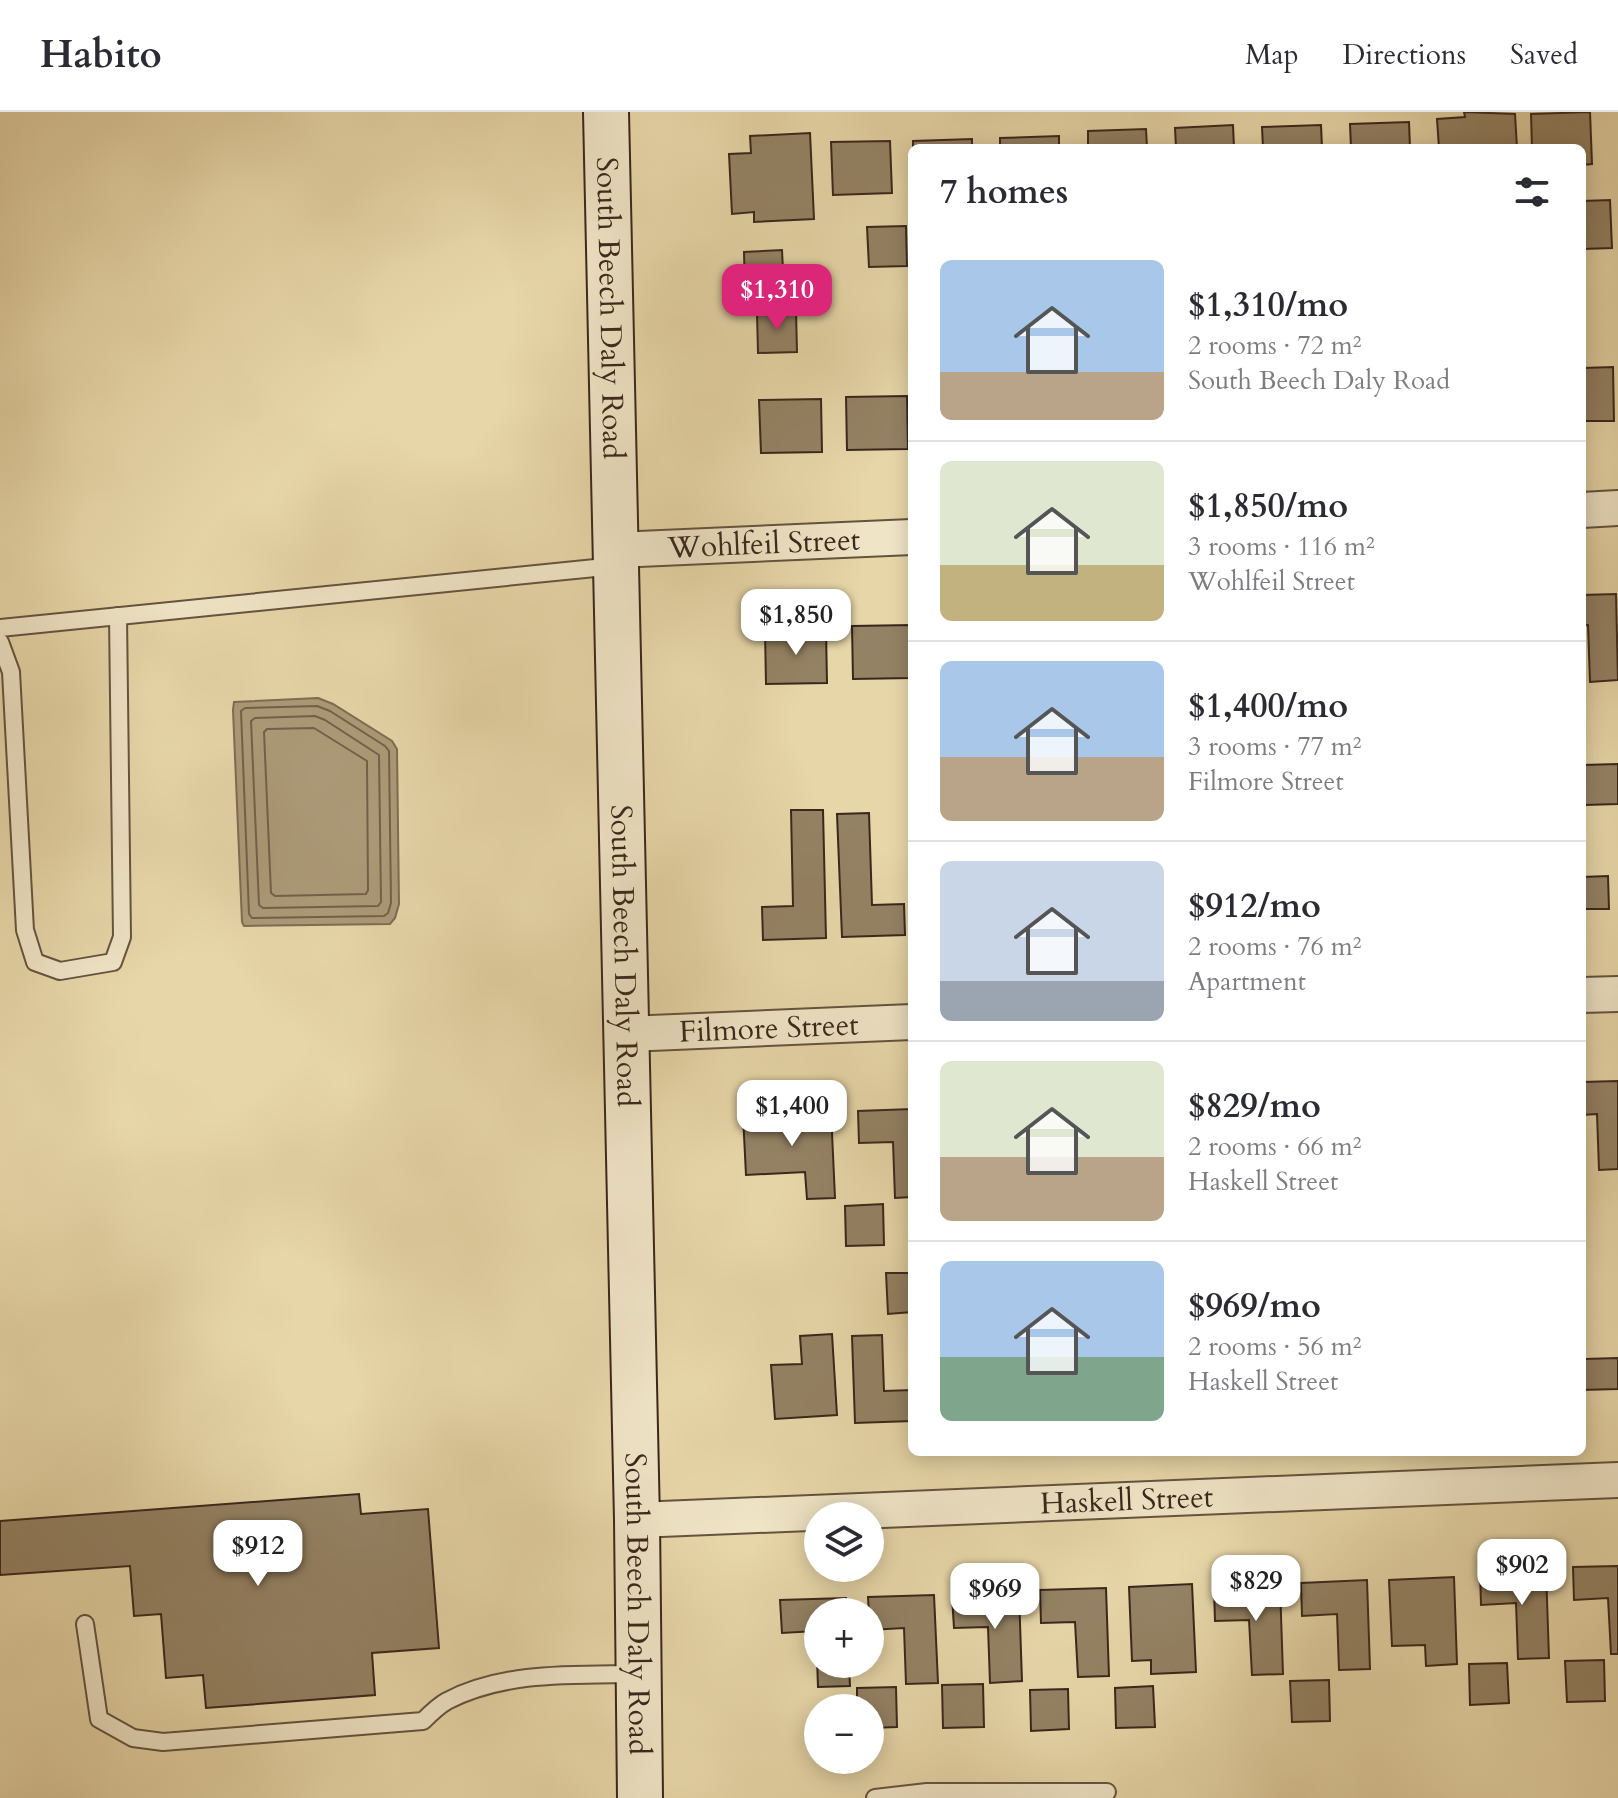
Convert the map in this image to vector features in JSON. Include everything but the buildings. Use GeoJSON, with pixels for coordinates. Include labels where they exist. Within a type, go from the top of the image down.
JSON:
{"type":"FeatureCollection","features":[{"type":"Feature","properties":{"kind":"street","name":"South Beech Daly Road"},"geometry":{"type":"LineString","coordinates":[[606,112],[637,1520],[640,1798]]}},
{"type":"Feature","properties":{"kind":"street"},"geometry":{"type":"LineString","coordinates":[[1586,510],[1618,508]]}},
{"type":"Feature","properties":{"kind":"street","name":"Wohlfeil Street"},"geometry":{"type":"LineString","coordinates":[[616,558],[908,537]]}},
{"type":"Feature","properties":{"kind":"street"},"geometry":{"type":"LineString","coordinates":[[1586,995],[1618,994]]}},
{"type":"Feature","properties":{"kind":"street","name":"Filmore Street"},"geometry":{"type":"LineString","coordinates":[[627,1034],[908,1022]]}},
{"type":"Feature","properties":{"kind":"street","name":"Haskell Street"},"geometry":{"type":"LineString","coordinates":[[637,1520],[1618,1480]]}},
{"type":"Feature","properties":{"kind":"lane"},"geometry":{"type":"LineString","coordinates":[[0,628],[616,558]]}},
{"type":"Feature","properties":{"kind":"lane"},"geometry":{"type":"LineString","coordinates":[[0,642],[11,672],[25,930],[35,962],[60,971],[113,962],[122,937],[118,616]]}},
{"type":"Feature","properties":{"kind":"lane"},"geometry":{"type":"LineString","coordinates":[[85,1624],[99,1719],[133,1738],[163,1742],[423,1721],[444,1702],[476,1689],[513,1680],[555,1675],[639,1674]]}},
{"type":"Feature","properties":{"kind":"lane"},"geometry":{"type":"LineString","coordinates":[[875,1798],[927,1792],[1107,1792]]}},
{"type":"Feature","properties":{"kind":"water"},"geometry":{"type":"Polygon","coordinates":[[[318,698],[392,741],[397,749],[399,904],[395,918],[390,924],[244,926],[234,702],[318,698]]]}}]}
